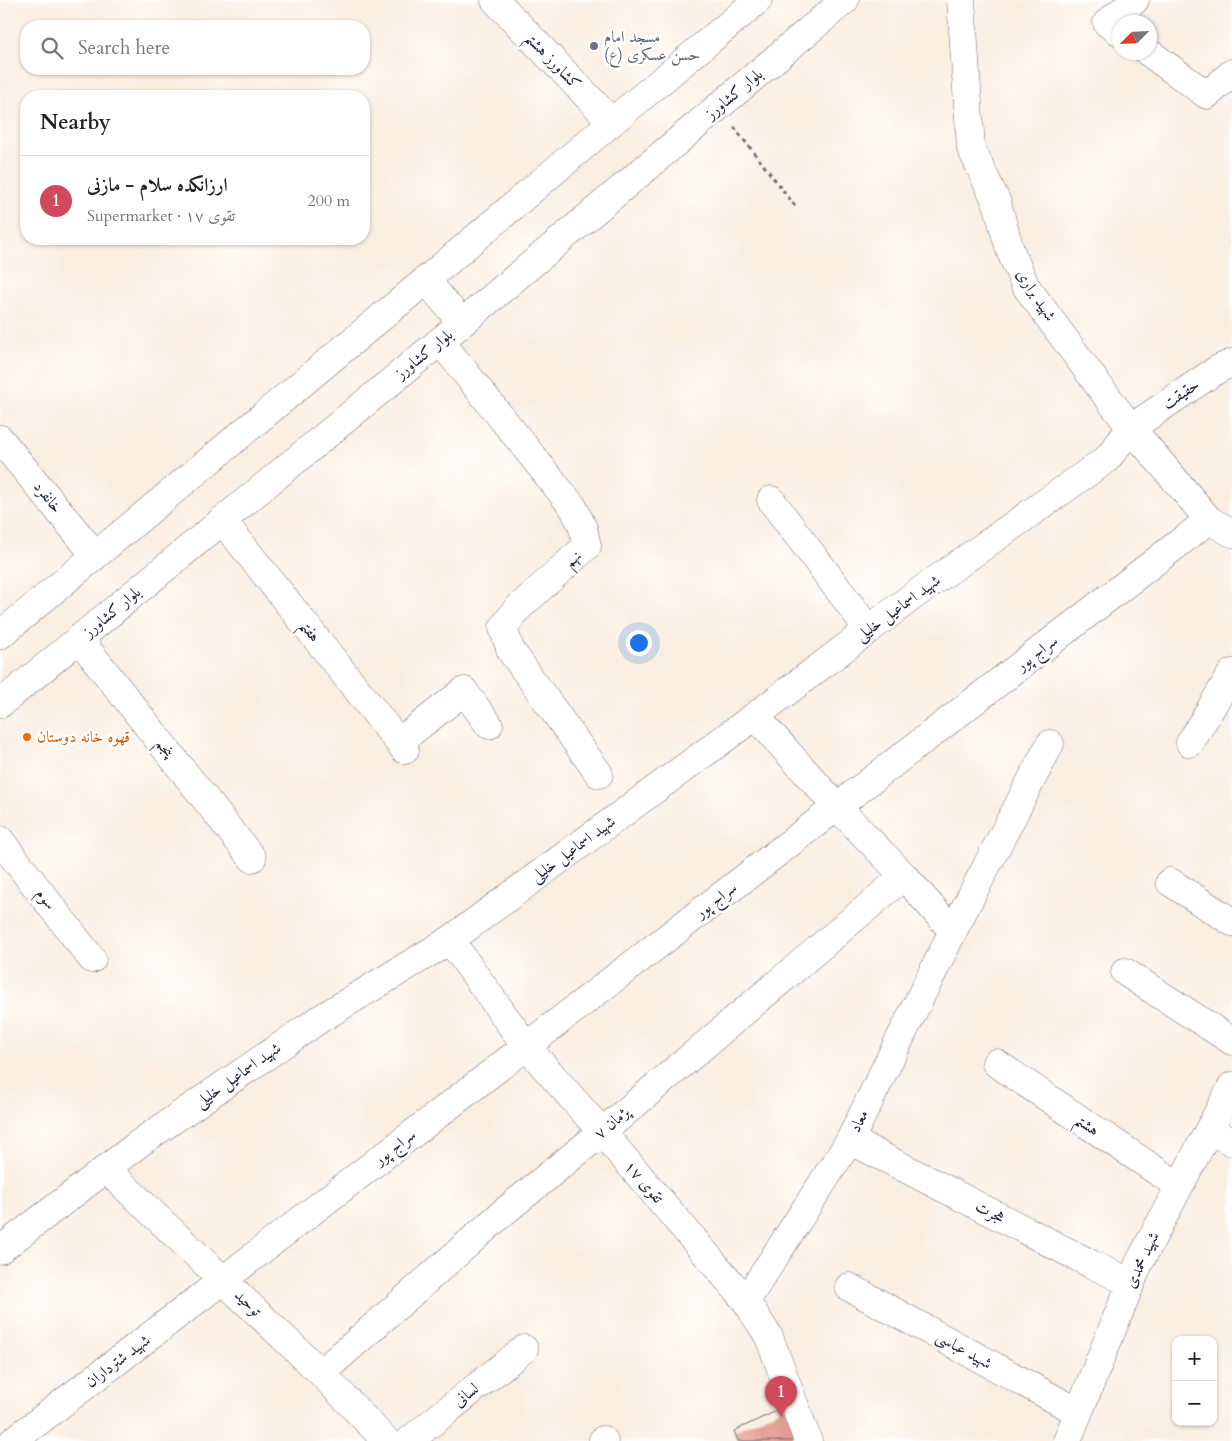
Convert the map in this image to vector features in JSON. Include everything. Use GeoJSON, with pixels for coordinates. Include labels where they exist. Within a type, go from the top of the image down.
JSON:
{"type":"FeatureCollection","features":[{"type":"Feature","properties":{"kind":"street","name":"کشاورز هشتم"},"geometry":{"type":"LineString","coordinates":[[495,0],[612,122]]}},
{"type":"Feature","properties":{"kind":"street"},"geometry":{"type":"LineString","coordinates":[[0,635],[758,0]]}},
{"type":"Feature","properties":{"kind":"street","name":"بلوار کشاورز"},"geometry":{"type":"LineString","coordinates":[[0,704],[462,323],[845,0]]}},
{"type":"Feature","properties":{"kind":"street","name":"شهید براری"},"geometry":{"type":"LineString","coordinates":[[961,0],[971,148],[997,202],[1010,250],[1025,285],[1131,428],[1208,520],[1232,534]]}},
{"type":"Feature","properties":{"kind":"street"},"geometry":{"type":"LineString","coordinates":[[1117,15],[1135,0]]}},
{"type":"Feature","properties":{"kind":"street"},"geometry":{"type":"LineString","coordinates":[[1112,19],[1107,23],[1112,26]]}},
{"type":"Feature","properties":{"kind":"street"},"geometry":{"type":"LineString","coordinates":[[1157,59],[1207,95],[1232,73]]}},
{"type":"Feature","properties":{"kind":"street"},"geometry":{"type":"LineString","coordinates":[[426,280],[462,323]]}},
{"type":"Feature","properties":{"kind":"street","name":"نهم"},"geometry":{"type":"LineString","coordinates":[[440,341],[573,507],[583,528],[587,546],[516,610],[503,628],[511,651],[599,774]]}},
{"type":"Feature","properties":{"kind":"street","name":"حقیقت"},"geometry":{"type":"LineString","coordinates":[[1131,428],[1218,369],[1232,363]]}},
{"type":"Feature","properties":{"kind":"street","name":"شهید اسماعیل خلیلی"},"geometry":{"type":"LineString","coordinates":[[0,1250],[141,1142],[320,1018],[450,940],[755,716],[914,596],[1107,459],[1131,428]]}},
{"type":"Feature","properties":{"kind":"street","name":"خانفرد"},"geometry":{"type":"LineString","coordinates":[[0,439],[95,555]]}},
{"type":"Feature","properties":{"kind":"street"},"geometry":{"type":"LineString","coordinates":[[771,500],[869,630]]}},
{"type":"Feature","properties":{"kind":"street","name":"هفتم"},"geometry":{"type":"LineString","coordinates":[[222,520],[402,746],[464,691],[489,725]]}},
{"type":"Feature","properties":{"kind":"street","name":"سراج پور"},"geometry":{"type":"LineString","coordinates":[[224,1280],[1208,520]]}},
{"type":"Feature","properties":{"kind":"street","name":"پنجم"},"geometry":{"type":"LineString","coordinates":[[79,639],[252,858]]}},
{"type":"Feature","properties":{"kind":"street"},"geometry":{"type":"LineString","coordinates":[[1190,743],[1232,673]]}},
{"type":"Feature","properties":{"kind":"street"},"geometry":{"type":"LineString","coordinates":[[755,716],[953,931]]}},
{"type":"Feature","properties":{"kind":"street","name":"معاد"},"geometry":{"type":"LineString","coordinates":[[746,1301],[850,1140],[953,931],[1050,744]]}},
{"type":"Feature","properties":{"kind":"street","name":"سوم"},"geometry":{"type":"LineString","coordinates":[[0,840],[92,959]]}},
{"type":"Feature","properties":{"kind":"street","name":"پژمان ۷"},"geometry":{"type":"LineString","coordinates":[[321,1373],[505,1211],[602,1132],[904,876]]}},
{"type":"Feature","properties":{"kind":"street"},"geometry":{"type":"LineString","coordinates":[[1170,882],[1232,922]]}},
{"type":"Feature","properties":{"kind":"street","name":"تقوی ۱۷"},"geometry":{"type":"LineString","coordinates":[[450,940],[526,1046],[746,1301],[769,1337],[808,1441]]}},
{"type":"Feature","properties":{"kind":"street"},"geometry":{"type":"LineString","coordinates":[[1125,972],[1232,1041]]}},
{"type":"Feature","properties":{"kind":"street","name":"هشتم"},"geometry":{"type":"LineString","coordinates":[[996,1063],[1179,1186]]}},
{"type":"Feature","properties":{"kind":"street","name":"شهید محمدی"},"geometry":{"type":"LineString","coordinates":[[1066,1441],[1139,1263],[1232,1086]]}},
{"type":"Feature","properties":{"kind":"street"},"geometry":{"type":"LineString","coordinates":[[1208,1129],[1232,1142]]}},
{"type":"Feature","properties":{"kind":"street","name":"هجرت"},"geometry":{"type":"LineString","coordinates":[[850,1140],[1131,1283]]}},
{"type":"Feature","properties":{"kind":"street","name":"توحید"},"geometry":{"type":"LineString","coordinates":[[106,1170],[224,1280],[390,1441]]}},
{"type":"Feature","properties":{"kind":"street","name":"شهید شترداران"},"geometry":{"type":"LineString","coordinates":[[13,1441],[224,1280]]}},
{"type":"Feature","properties":{"kind":"street","name":"شهید عباسی"},"geometry":{"type":"LineString","coordinates":[[849,1287],[1078,1412]]}},
{"type":"Feature","properties":{"kind":"street","name":"لسانی"},"geometry":{"type":"LineString","coordinates":[[390,1441],[524,1349]]}},
{"type":"Feature","properties":{"kind":"path"},"geometry":{"type":"LineString","coordinates":[[718,107],[796,207]]}},
{"type":"Feature","properties":{"kind":"building"},"geometry":{"type":"Polygon","coordinates":[[[793,1403],[808,1441],[738,1441],[734,1431],[793,1403]]]}},
{"type":"Feature","properties":{"kind":"place","name":"مسجد امام حسن عسکری (ع)"},"geometry":{"type":"Point","coordinates":[594,46]}},
{"type":"Feature","properties":{"kind":"place","name":"قهوه خانه دوستان"},"geometry":{"type":"Point","coordinates":[27,737]}},
{"type":"Feature","properties":{"kind":"place","name":"ارزانکده سلام - مازنی"},"geometry":{"type":"Point","coordinates":[781,1417]}}]}
